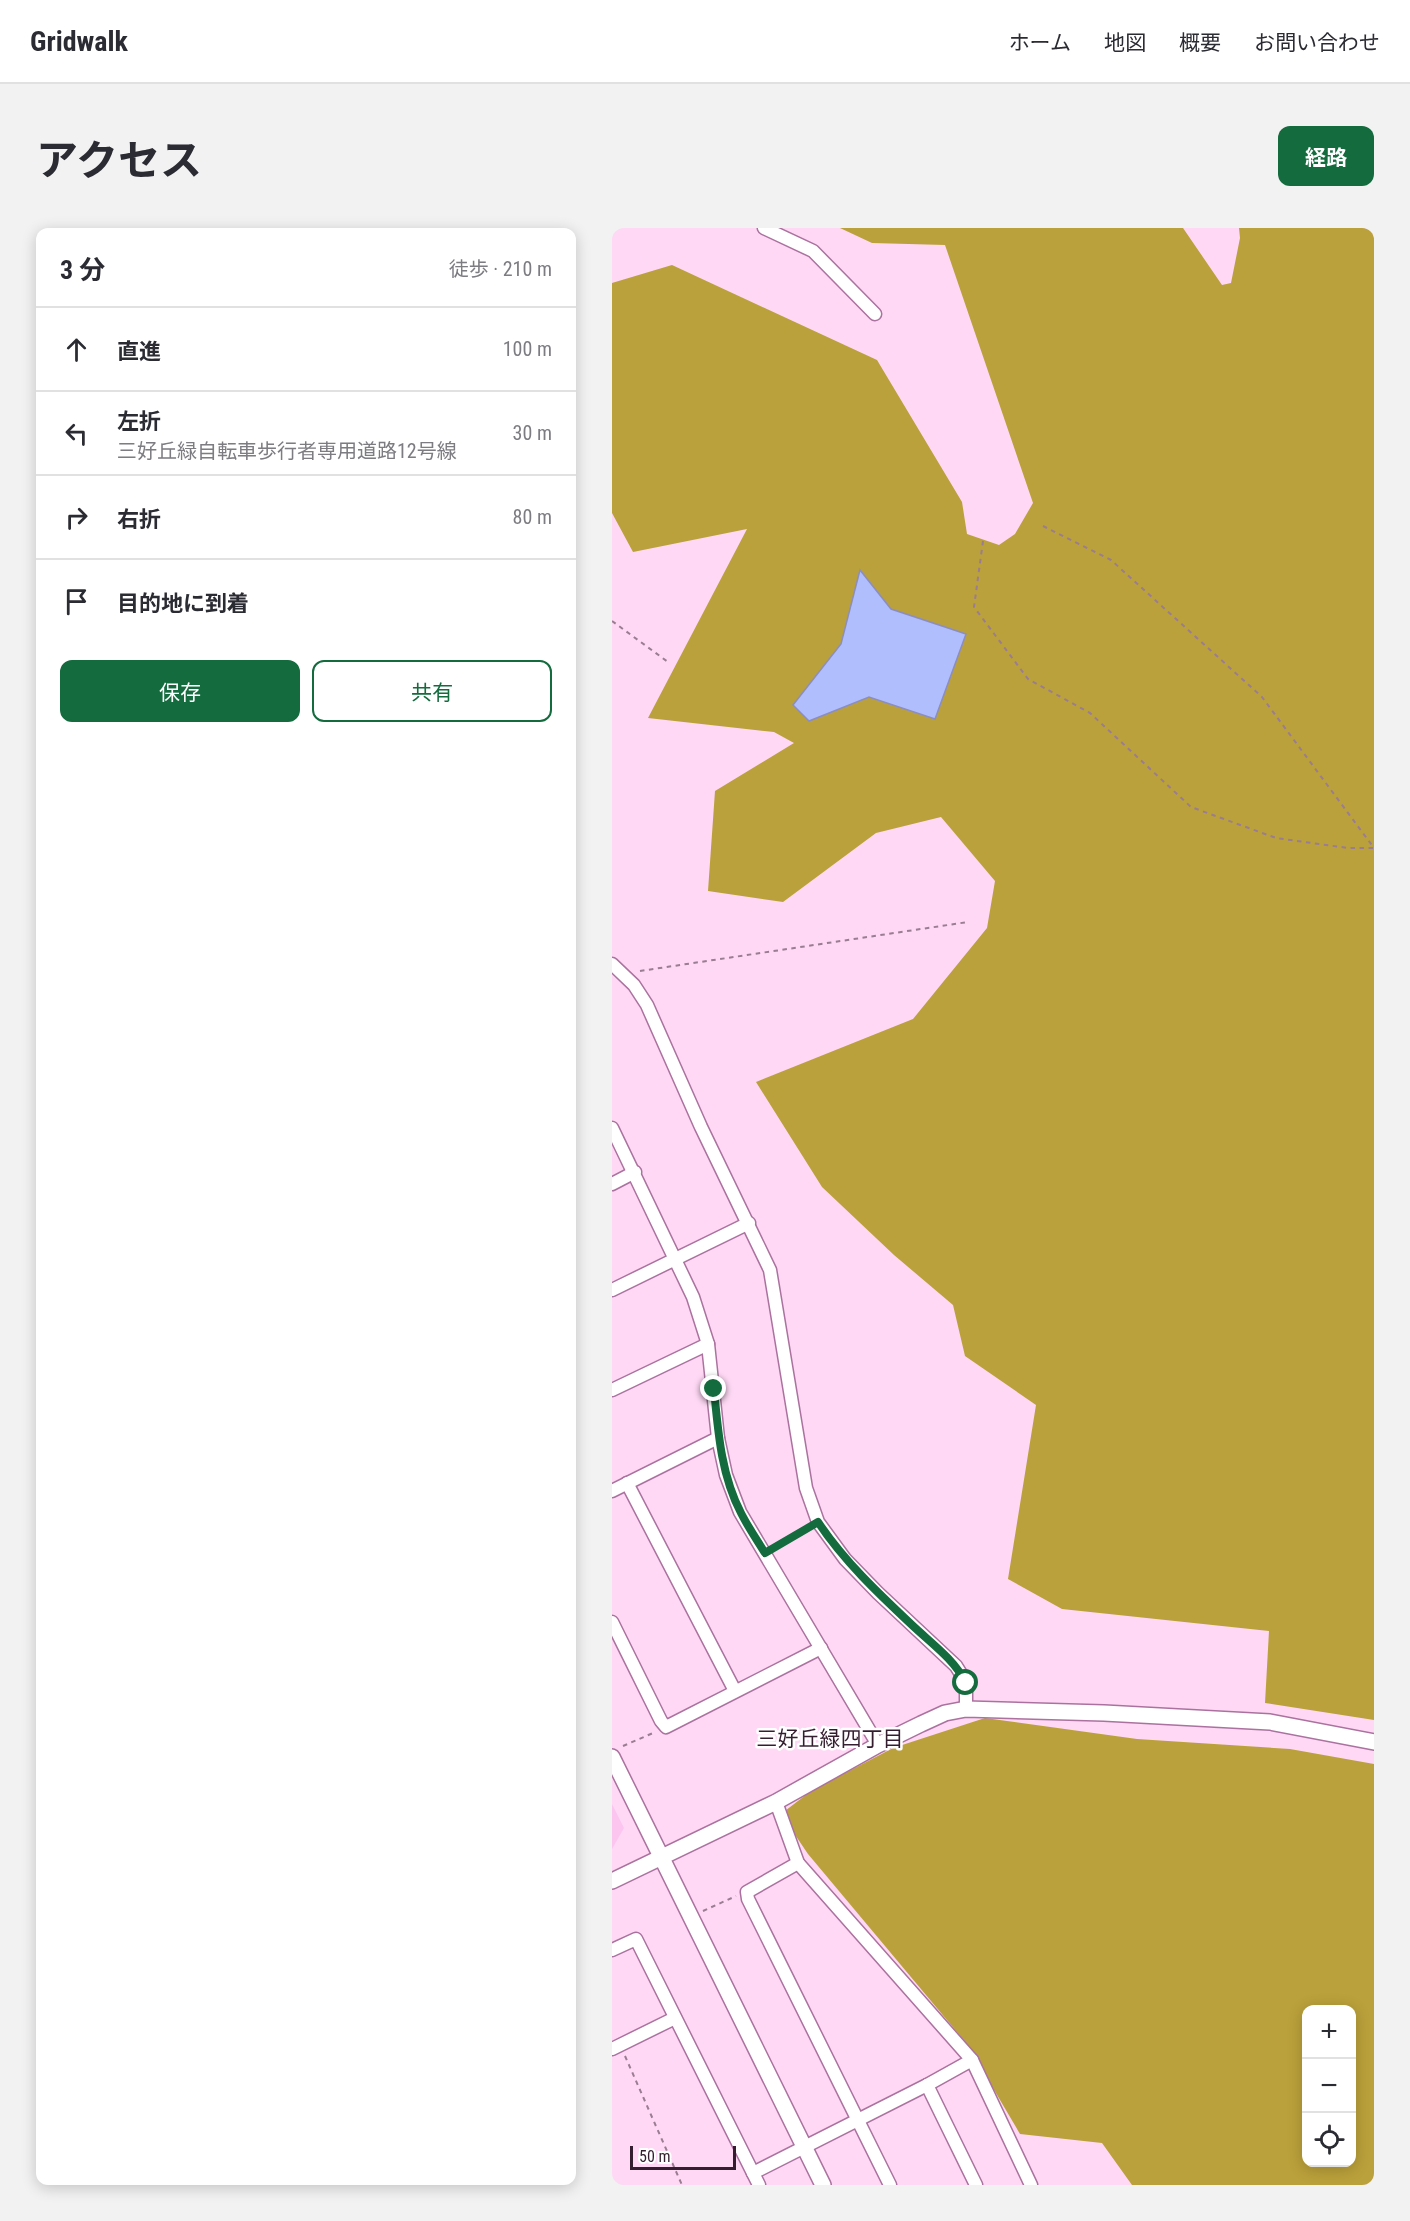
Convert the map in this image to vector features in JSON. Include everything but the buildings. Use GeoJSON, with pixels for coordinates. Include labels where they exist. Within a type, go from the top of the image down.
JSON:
{"type":"FeatureCollection","features":[{"type":"Feature","properties":{"kind":"street"},"geometry":{"type":"LineString","coordinates":[[764,228],[813,251],[875,314]]}},
{"type":"Feature","properties":{"kind":"street"},"geometry":{"type":"LineString","coordinates":[[612,964],[634,985],[646,1005],[701,1127],[749,1222],[773,1278],[807,1488],[818,1522],[845,1559],[956,1666],[966,1683],[966,1709]]}},
{"type":"Feature","properties":{"kind":"street"},"geometry":{"type":"LineString","coordinates":[[612,1128],[693,1296],[708,1344],[718,1438],[732,1492],[740,1512],[878,1746]]}},
{"type":"Feature","properties":{"kind":"street"},"geometry":{"type":"LineString","coordinates":[[612,1184],[635,1172]]}},
{"type":"Feature","properties":{"kind":"street"},"geometry":{"type":"LineString","coordinates":[[612,1290],[749,1222]]}},
{"type":"Feature","properties":{"kind":"street"},"geometry":{"type":"LineString","coordinates":[[612,1390],[708,1344]]}},
{"type":"Feature","properties":{"kind":"street"},"geometry":{"type":"LineString","coordinates":[[612,1491],[718,1438]]}},
{"type":"Feature","properties":{"kind":"street"},"geometry":{"type":"LineString","coordinates":[[627,1483],[735,1691]]}},
{"type":"Feature","properties":{"kind":"street"},"geometry":{"type":"LineString","coordinates":[[612,1622],[666,1727],[821,1648]]}},
{"type":"Feature","properties":{"kind":"street"},"geometry":{"type":"LineString","coordinates":[[612,1881],[776,1802],[878,1746],[945,1713],[966,1709],[1104,1713],[1270,1722],[1374,1742]]}},
{"type":"Feature","properties":{"kind":"street"},"geometry":{"type":"LineString","coordinates":[[617,1751],[663,1858],[823,2185]]}},
{"type":"Feature","properties":{"kind":"street"},"geometry":{"type":"LineString","coordinates":[[776,1802],[798,1863],[972,2060],[1031,2185]]}},
{"type":"Feature","properties":{"kind":"street"},"geometry":{"type":"LineString","coordinates":[[798,1863],[747,1892],[750,1905],[890,2185]]}},
{"type":"Feature","properties":{"kind":"street"},"geometry":{"type":"LineString","coordinates":[[612,1950],[636,1940],[756,2179],[804,2147],[972,2060]]}},
{"type":"Feature","properties":{"kind":"street"},"geometry":{"type":"LineString","coordinates":[[618,2052],[675,2018]]}},
{"type":"Feature","properties":{"kind":"street"},"geometry":{"type":"LineString","coordinates":[[927,2085],[976,2185]]}},
{"type":"Feature","properties":{"kind":"path"},"geometry":{"type":"LineString","coordinates":[[1043,525],[1111,560],[1262,697],[1374,848]]}},
{"type":"Feature","properties":{"kind":"path"},"geometry":{"type":"LineString","coordinates":[[983,541],[974,607],[1028,679],[1090,713],[1191,807],[1276,838],[1347,848],[1374,848]]}},
{"type":"Feature","properties":{"kind":"path"},"geometry":{"type":"LineString","coordinates":[[612,621],[668,662]]}},
{"type":"Feature","properties":{"kind":"path"},"geometry":{"type":"LineString","coordinates":[[622,973],[968,922]]}},
{"type":"Feature","properties":{"kind":"path"},"geometry":{"type":"LineString","coordinates":[[765,1553],[818,1522]]}},
{"type":"Feature","properties":{"kind":"path"},"geometry":{"type":"LineString","coordinates":[[617,1751],[666,1727]]}},
{"type":"Feature","properties":{"kind":"path"},"geometry":{"type":"LineString","coordinates":[[711,1906],[747,1892]]}},
{"type":"Feature","properties":{"kind":"path"},"geometry":{"type":"LineString","coordinates":[[618,2052],[682,2185]]}},
{"type":"Feature","properties":{"kind":"shaded area"},"geometry":{"type":"Polygon","coordinates":[[[840,228],[1183,228],[1222,285],[1231,283],[1240,238],[1239,228],[1373,228],[1374,230],[1374,1720],[1265,1703],[1269,1631],[1062,1609],[1008,1579],[1036,1405],[965,1356],[953,1305],[894,1255],[822,1187],[756,1082],[913,1019],[987,928],[995,881],[941,817],[876,833],[783,902],[708,891],[715,791],[794,743],[774,732],[648,718],[747,529],[633,552],[612,513],[612,283],[672,265],[877,360],[962,502],[967,534],[999,545],[1015,534],[1033,503],[945,245],[872,243],[840,228]]]}},
{"type":"Feature","properties":{"kind":"shaded area"},"geometry":{"type":"Polygon","coordinates":[[[985,1718],[1137,1739],[1290,1749],[1374,1764],[1374,2185],[1132,2185],[1102,2143],[1020,2134],[967,2044],[808,1854],[781,1814],[811,1791],[893,1748],[985,1718]]]}},
{"type":"Feature","properties":{"kind":"shaded area"},"geometry":{"type":"Polygon","coordinates":[[[612,1804],[624,1828],[612,1849],[612,1804]]]}},
{"type":"Feature","properties":{"kind":"water"},"geometry":{"type":"Polygon","coordinates":[[[860,570],[891,609],[966,634],[935,719],[869,697],[809,721],[793,705],[841,644],[860,570]]]}},
{"type":"Feature","properties":{"kind":"district","name":"三好丘緑四丁目"},"geometry":{"type":"Point","coordinates":[830,1739]}},
{"type":"Feature","properties":{"kind":"route"},"geometry":{"type":"LineString","coordinates":[[714,1389],[718,1438],[726,1475],[740,1512],[765,1553],[818,1522],[845,1559],[956,1666],[966,1683]]}}]}
